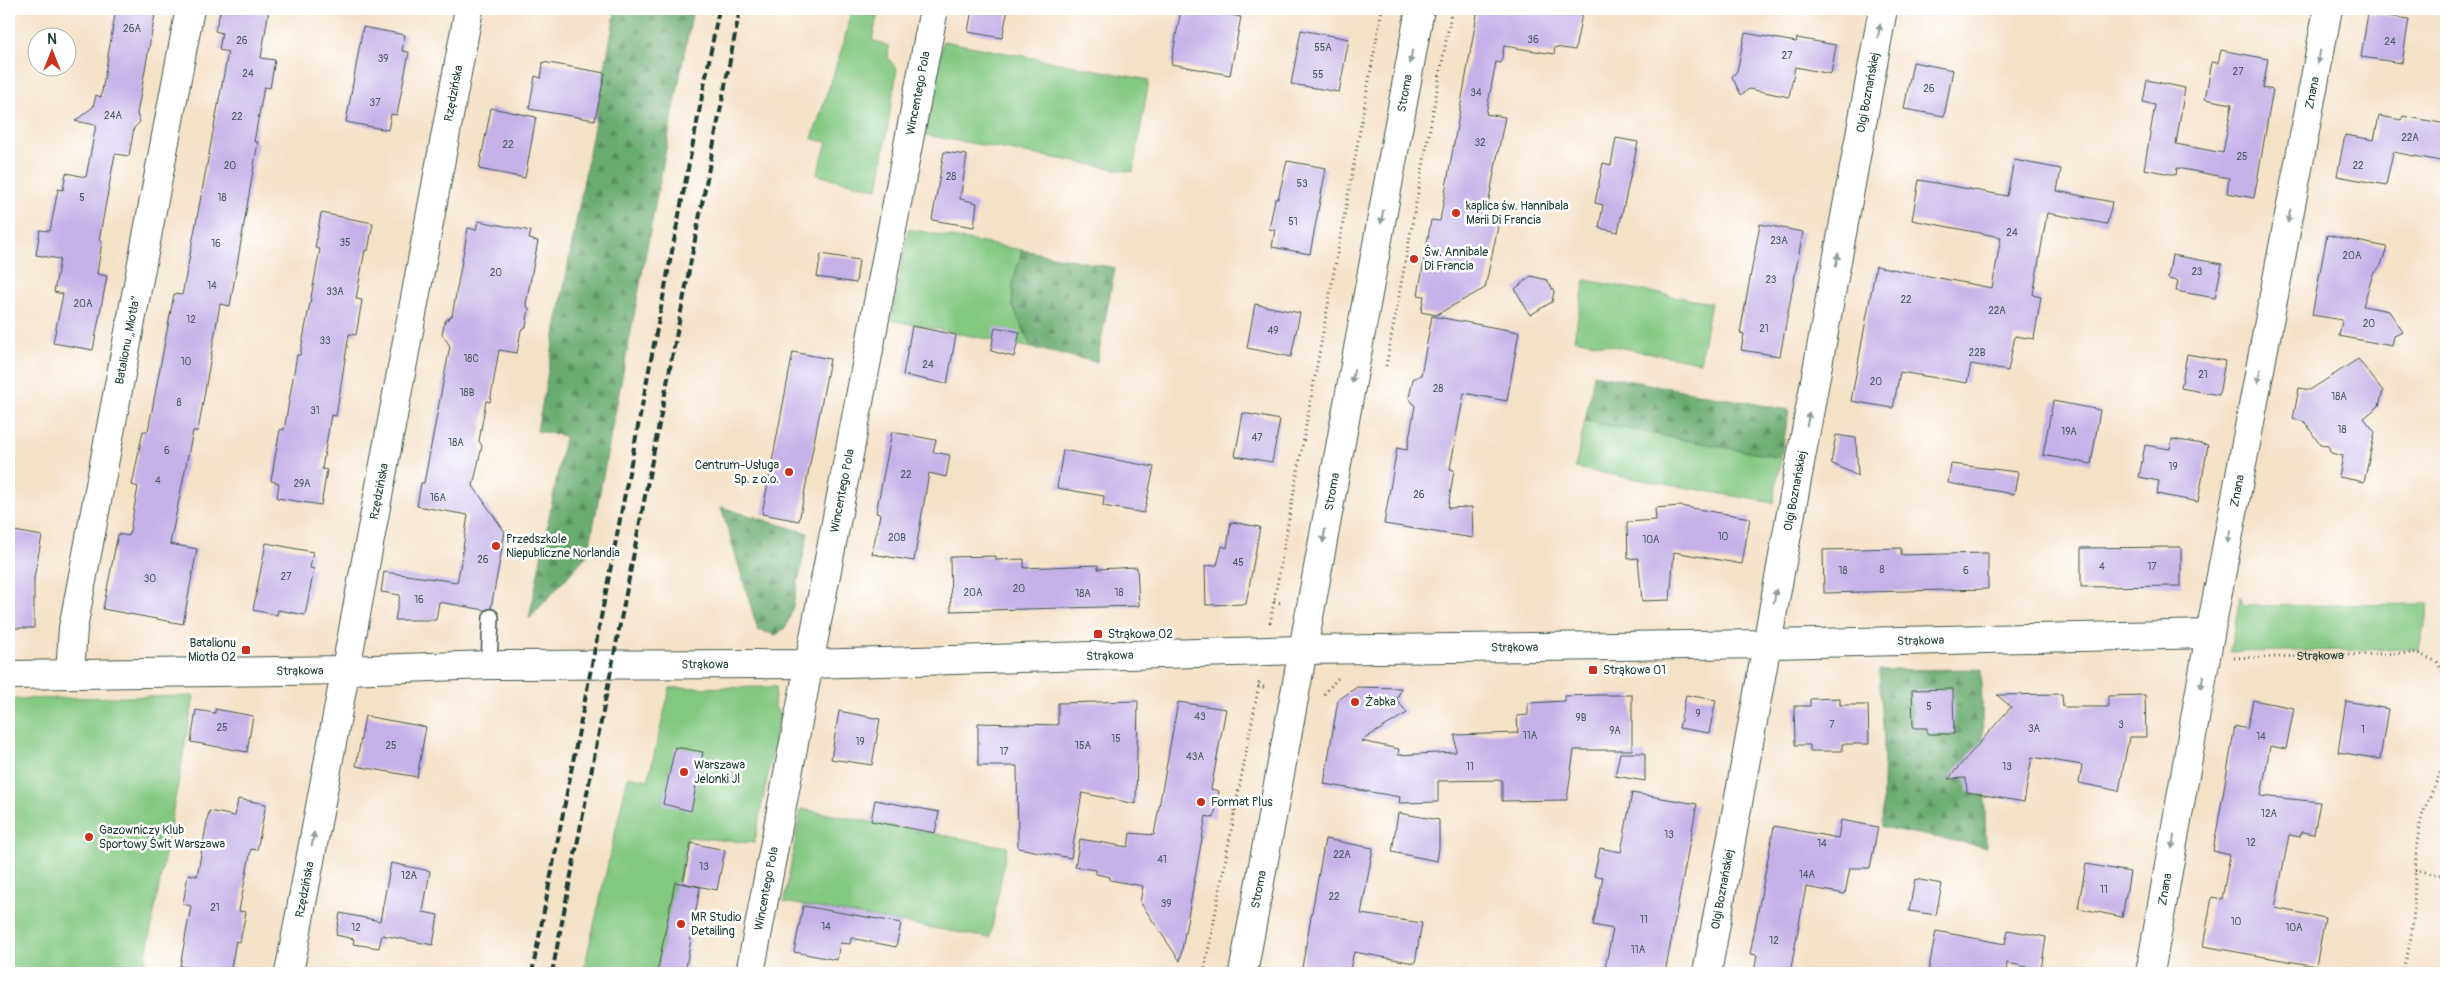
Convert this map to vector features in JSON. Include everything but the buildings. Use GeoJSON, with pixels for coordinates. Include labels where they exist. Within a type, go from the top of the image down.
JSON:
{"type":"FeatureCollection","features":[{"type":"Feature","properties":{"kind":"street","name":"Batalionu „Miotła”"},"geometry":{"type":"LineString","coordinates":[[70,673],[73,628],[190,9]]}},
{"type":"Feature","properties":{"kind":"street","name":"Rzędzińska"},"geometry":{"type":"LineString","coordinates":[[289,973],[469,9]]}},
{"type":"Feature","properties":{"kind":"street","name":"Wincentego Pola"},"geometry":{"type":"LineString","coordinates":[[750,973],[934,9]]}},
{"type":"Feature","properties":{"kind":"street","name":"Stroma"},"geometry":{"type":"LineString","coordinates":[[1243,973],[1420,9]]}},
{"type":"Feature","properties":{"kind":"street","name":"Olgi Boznańskiej"},"geometry":{"type":"LineString","coordinates":[[1707,973],[1883,9]]}},
{"type":"Feature","properties":{"kind":"street","name":"Znana"},"geometry":{"type":"LineString","coordinates":[[2150,973],[2210,634],[2328,9]]}},
{"type":"Feature","properties":{"kind":"street","name":"Strąkowa"},"geometry":{"type":"LineString","coordinates":[[9,674],[345,670],[489,665],[809,664],[1303,650],[1767,644],[2210,634]]}},
{"type":"Feature","properties":{"kind":"lane"},"geometry":{"type":"LineString","coordinates":[[489,665],[491,617]]}},
{"type":"Feature","properties":{"kind":"path"},"geometry":{"type":"LineString","coordinates":[[1204,973],[1260,675],[1252,667],[1250,635],[1262,634],[1269,627],[1382,9]]}},
{"type":"Feature","properties":{"kind":"path"},"geometry":{"type":"LineString","coordinates":[[1274,602],[1310,608]]}},
{"type":"Feature","properties":{"kind":"path","name":"Strąkowa"},"geometry":{"type":"LineString","coordinates":[[2233,658],[2418,653],[2437,662],[2445,676]]}},
{"type":"Feature","properties":{"kind":"path"},"geometry":{"type":"LineString","coordinates":[[2445,676],[2446,661]]}},
{"type":"Feature","properties":{"kind":"path"},"geometry":{"type":"LineString","coordinates":[[1258,686],[1323,696],[1343,671]]}},
{"type":"Feature","properties":{"kind":"path"},"geometry":{"type":"LineString","coordinates":[[2402,973],[2410,953],[2419,828],[2443,769],[2446,751]]}},
{"type":"Feature","properties":{"kind":"path"},"geometry":{"type":"LineString","coordinates":[[2415,870],[2446,876]]}},
{"type":"Feature","properties":{"kind":"green space"},"geometry":{"type":"Polygon","coordinates":[[[616,9],[693,9],[588,554],[529,619],[565,436],[537,431],[616,9]]]}},
{"type":"Feature","properties":{"kind":"green space"},"geometry":{"type":"Polygon","coordinates":[[[851,9],[879,9],[872,40],[889,46],[888,58],[897,69],[878,189],[817,175],[827,142],[812,139],[844,42],[851,9]]]}},
{"type":"Feature","properties":{"kind":"green space"},"geometry":{"type":"Polygon","coordinates":[[[943,41],[1149,80],[1133,172],[925,135],[943,41]]]}},
{"type":"Feature","properties":{"kind":"green space"},"geometry":{"type":"Polygon","coordinates":[[[908,229],[1022,250],[1013,282],[1012,305],[1032,348],[891,320],[908,229]]]}},
{"type":"Feature","properties":{"kind":"green space"},"geometry":{"type":"Polygon","coordinates":[[[1022,250],[1115,268],[1097,362],[1032,348],[1012,305],[1013,282],[1022,250]]]}},
{"type":"Feature","properties":{"kind":"green space"},"geometry":{"type":"Polygon","coordinates":[[[1585,280],[1711,303],[1700,362],[1574,339],[1585,280]]]}},
{"type":"Feature","properties":{"kind":"green space"},"geometry":{"type":"Polygon","coordinates":[[[1594,374],[1789,410],[1781,458],[1585,421],[1594,374]]]}},
{"type":"Feature","properties":{"kind":"green space"},"geometry":{"type":"Polygon","coordinates":[[[1585,421],[1781,458],[1773,503],[1575,468],[1585,421]]]}},
{"type":"Feature","properties":{"kind":"green space"},"geometry":{"type":"Polygon","coordinates":[[[721,507],[808,533],[792,611],[786,627],[776,635],[758,630],[721,507]]]}},
{"type":"Feature","properties":{"kind":"green space"},"geometry":{"type":"Polygon","coordinates":[[[2240,596],[2244,606],[2429,604],[2419,649],[2230,652],[2240,596]]]}},
{"type":"Feature","properties":{"kind":"green space"},"geometry":{"type":"Polygon","coordinates":[[[1981,669],[1986,847],[1882,827],[1884,740],[1879,670],[1981,669]]]}},
{"type":"Feature","properties":{"kind":"green space"},"geometry":{"type":"Polygon","coordinates":[[[776,687],[774,705],[780,716],[754,843],[688,837],[679,881],[675,883],[657,973],[583,973],[628,776],[648,780],[670,688],[776,687]]]}},
{"type":"Feature","properties":{"kind":"green space","name":"Gazowniczy Klub Sportowy Świt Warszawa"},"geometry":{"type":"Polygon","coordinates":[[[194,696],[143,973],[9,973],[9,699],[194,696]]]}},
{"type":"Feature","properties":{"kind":"green space"},"geometry":{"type":"Polygon","coordinates":[[[801,809],[1007,847],[990,938],[784,902],[801,809]]]}},
{"type":"Feature","properties":{"kind":"railway"},"geometry":{"type":"LineString","coordinates":[[532,973],[719,9]]}},
{"type":"Feature","properties":{"kind":"railway"},"geometry":{"type":"LineString","coordinates":[[552,973],[740,9]]}},
{"type":"Feature","properties":{"kind":"place","name":"kaplica św. Hannibala Marii Di Francia"},"geometry":{"type":"Point","coordinates":[1456,213]}},
{"type":"Feature","properties":{"kind":"place","name":"Św. Annibale Di Francia"},"geometry":{"type":"Point","coordinates":[1414,259]}},
{"type":"Feature","properties":{"kind":"place","name":"Centrum-Usługa Sp. z o.o."},"geometry":{"type":"Point","coordinates":[789,472]}},
{"type":"Feature","properties":{"kind":"place","name":"Przedszkole Niepubliczne Norlandia"},"geometry":{"type":"Point","coordinates":[496,546]}},
{"type":"Feature","properties":{"kind":"place","name":"Strąkowa 02"},"geometry":{"type":"Point","coordinates":[1098,634]}},
{"type":"Feature","properties":{"kind":"place","name":"Batalionu Miotła 02"},"geometry":{"type":"Point","coordinates":[246,650]}},
{"type":"Feature","properties":{"kind":"place","name":"Strąkowa 01"},"geometry":{"type":"Point","coordinates":[1593,670]}},
{"type":"Feature","properties":{"kind":"place","name":"Żabka"},"geometry":{"type":"Point","coordinates":[1355,702]}},
{"type":"Feature","properties":{"kind":"place","name":"Warszawa Jelonki Jl"},"geometry":{"type":"Point","coordinates":[684,772]}},
{"type":"Feature","properties":{"kind":"place","name":"Format Plus"},"geometry":{"type":"Point","coordinates":[1201,802]}},
{"type":"Feature","properties":{"kind":"place","name":"Gazowniczy Klub Sportowy Świt Warszawa"},"geometry":{"type":"Point","coordinates":[89,837]}},
{"type":"Feature","properties":{"kind":"place","name":"MR Studio Detailing"},"geometry":{"type":"Point","coordinates":[681,924]}}]}
